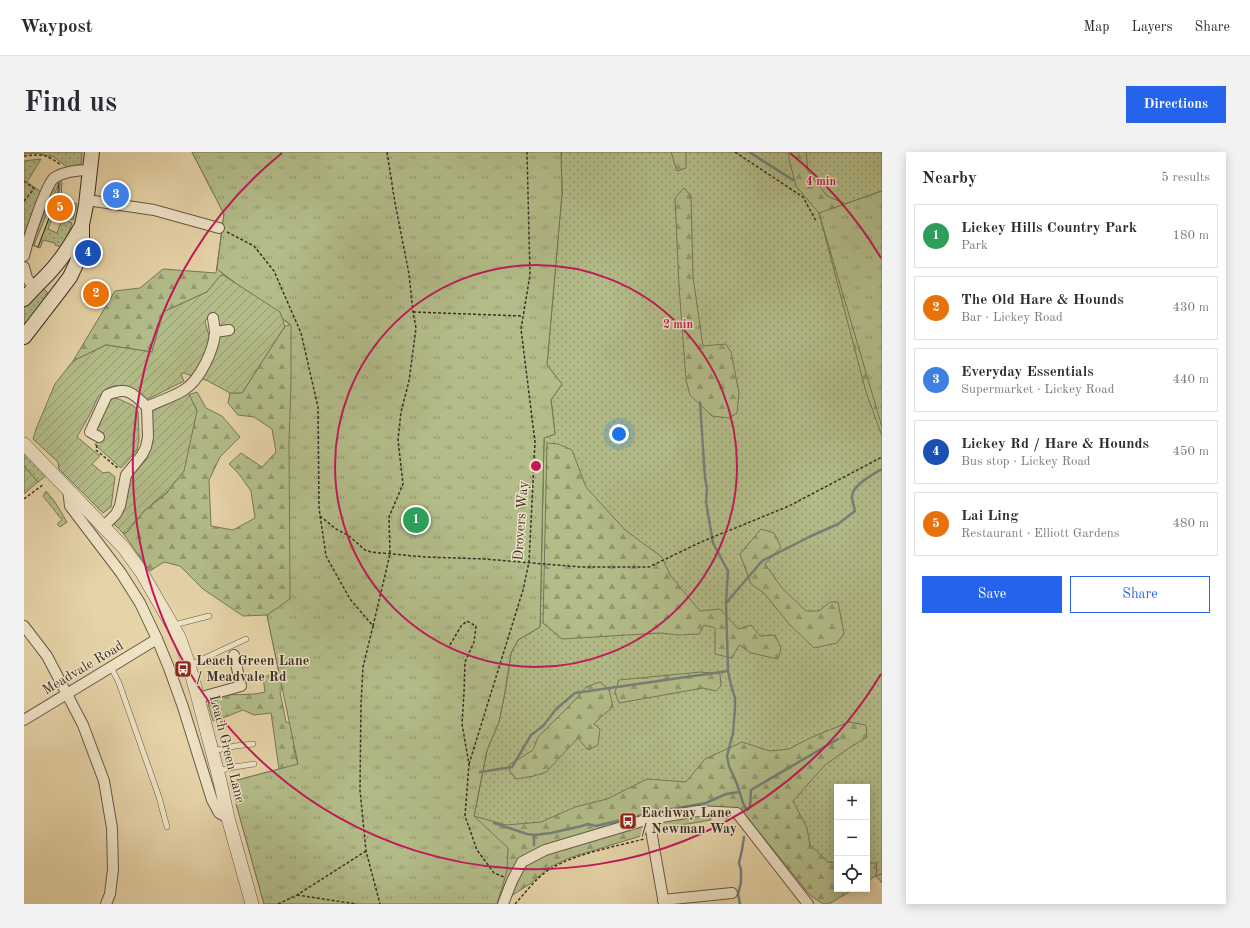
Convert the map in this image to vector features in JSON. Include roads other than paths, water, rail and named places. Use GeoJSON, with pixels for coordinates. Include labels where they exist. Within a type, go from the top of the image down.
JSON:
{"type":"FeatureCollection","features":[{"type":"Feature","properties":{"kind":"main road"},"geometry":{"type":"LineString","coordinates":[[24,337],[61,290],[70,277],[77,262],[82,241],[82,225],[87,200],[92,152]]}},
{"type":"Feature","properties":{"kind":"main road"},"geometry":{"type":"LineString","coordinates":[[24,299],[33,287],[46,276],[64,254],[82,225]]}},
{"type":"Feature","properties":{"kind":"main road"},"geometry":{"type":"LineString","coordinates":[[46,276],[56,279],[61,290]]}},
{"type":"Feature","properties":{"kind":"street"},"geometry":{"type":"LineString","coordinates":[[24,256],[44,196],[51,181],[58,176],[90,170]]}},
{"type":"Feature","properties":{"kind":"street"},"geometry":{"type":"LineString","coordinates":[[87,200],[154,210],[219,228]]}},
{"type":"Feature","properties":{"kind":"street"},"geometry":{"type":"LineString","coordinates":[[24,267],[27,278],[33,287]]}},
{"type":"Feature","properties":{"kind":"street"},"geometry":{"type":"LineString","coordinates":[[147,407],[184,390],[193,382],[207,360],[215,340],[216,332],[213,318]]}},
{"type":"Feature","properties":{"kind":"street"},"geometry":{"type":"LineString","coordinates":[[216,332],[229,330]]}},
{"type":"Feature","properties":{"kind":"street"},"geometry":{"type":"LineString","coordinates":[[99,437],[90,432],[107,395],[117,390],[133,394],[147,407],[148,437],[146,447],[142,455],[126,475],[120,506],[116,514],[104,526]]}},
{"type":"Feature","properties":{"kind":"street","name":"Leach Green Lane"},"geometry":{"type":"LineString","coordinates":[[24,444],[124,548],[142,573],[179,637],[189,665],[228,818],[252,904]]}},
{"type":"Feature","properties":{"kind":"street","name":"Leach Green Lane"},"geometry":{"type":"LineString","coordinates":[[68,489],[70,506],[121,573],[140,603],[169,668],[183,707],[212,800],[219,813],[228,818]]}},
{"type":"Feature","properties":{"kind":"street"},"geometry":{"type":"LineString","coordinates":[[24,626],[47,656],[82,725],[104,781],[112,828],[113,869],[110,894],[106,904]]}},
{"type":"Feature","properties":{"kind":"street","name":"Meadvale Road"},"geometry":{"type":"LineString","coordinates":[[24,720],[157,639]]}},
{"type":"Feature","properties":{"kind":"street"},"geometry":{"type":"LineString","coordinates":[[198,698],[241,686],[234,656]]}},
{"type":"Feature","properties":{"kind":"street"},"geometry":{"type":"LineString","coordinates":[[504,904],[512,881],[522,862],[546,850],[649,818],[698,811],[737,813],[808,904]]}},
{"type":"Feature","properties":{"kind":"street"},"geometry":{"type":"LineString","coordinates":[[649,818],[664,902],[732,893]]}},
{"type":"Feature","properties":{"kind":"lane"},"geometry":{"type":"LineString","coordinates":[[173,626],[209,616]]}},
{"type":"Feature","properties":{"kind":"lane"},"geometry":{"type":"LineString","coordinates":[[189,665],[246,639]]}},
{"type":"Feature","properties":{"kind":"lane"},"geometry":{"type":"LineString","coordinates":[[111,667],[119,683],[147,761],[167,827]]}},
{"type":"Feature","properties":{"kind":"lane"},"geometry":{"type":"LineString","coordinates":[[212,751],[234,746],[253,744]]}},
{"type":"Feature","properties":{"kind":"lane"},"geometry":{"type":"LineString","coordinates":[[217,772],[234,767],[254,764]]}},
{"type":"Feature","properties":{"kind":"waterway"},"geometry":{"type":"LineString","coordinates":[[749,152],[793,180]]}},
{"type":"Feature","properties":{"kind":"waterway"},"geometry":{"type":"LineString","coordinates":[[700,402],[707,488],[706,502],[713,543],[728,571],[726,603],[728,671],[735,698],[735,708],[733,733],[727,756],[729,766],[747,810],[750,807],[751,790],[838,739]]}},
{"type":"Feature","properties":{"kind":"waterway"},"geometry":{"type":"LineString","coordinates":[[727,602],[762,561],[838,524],[855,511],[852,498],[853,492],[864,480],[882,469]]}},
{"type":"Feature","properties":{"kind":"waterway"},"geometry":{"type":"LineString","coordinates":[[480,772],[512,767],[531,735],[543,726],[556,709],[575,693],[728,671]]}},
{"type":"Feature","properties":{"kind":"waterway"},"geometry":{"type":"LineString","coordinates":[[494,823],[527,834],[534,835],[551,833],[588,824],[596,826],[655,812],[706,803],[726,794],[739,792]]}},
{"type":"Feature","properties":{"kind":"waterway"},"geometry":{"type":"LineString","coordinates":[[534,835],[534,845]]}},
{"type":"Feature","properties":{"kind":"waterway"},"geometry":{"type":"LineString","coordinates":[[740,904],[738,894],[741,882],[741,870],[739,863],[744,837]]}},
{"type":"Feature","properties":{"kind":"tram line"},"geometry":{"type":"LineString","coordinates":[[38,247],[57,197],[59,183]]}},
{"type":"Feature","properties":{"kind":"place","name":"Everyday Essentials"},"geometry":{"type":"Point","coordinates":[116,195]}},
{"type":"Feature","properties":{"kind":"place","name":"Lai Ling"},"geometry":{"type":"Point","coordinates":[60,208]}},
{"type":"Feature","properties":{"kind":"place","name":"Lickey Rd / Hare & Hounds"},"geometry":{"type":"Point","coordinates":[88,253]}},
{"type":"Feature","properties":{"kind":"place","name":"The Old Hare & Hounds"},"geometry":{"type":"Point","coordinates":[96,294]}},
{"type":"Feature","properties":{"kind":"place","name":"Lickey Hills Country Park"},"geometry":{"type":"Point","coordinates":[416,520]}},
{"type":"Feature","properties":{"kind":"place","name":"Leach Green Lane / Meadvale Rd"},"geometry":{"type":"Point","coordinates":[183,669]}},
{"type":"Feature","properties":{"kind":"place","name":"Eachway Lane / Newman Way"},"geometry":{"type":"Point","coordinates":[628,821]}}]}
